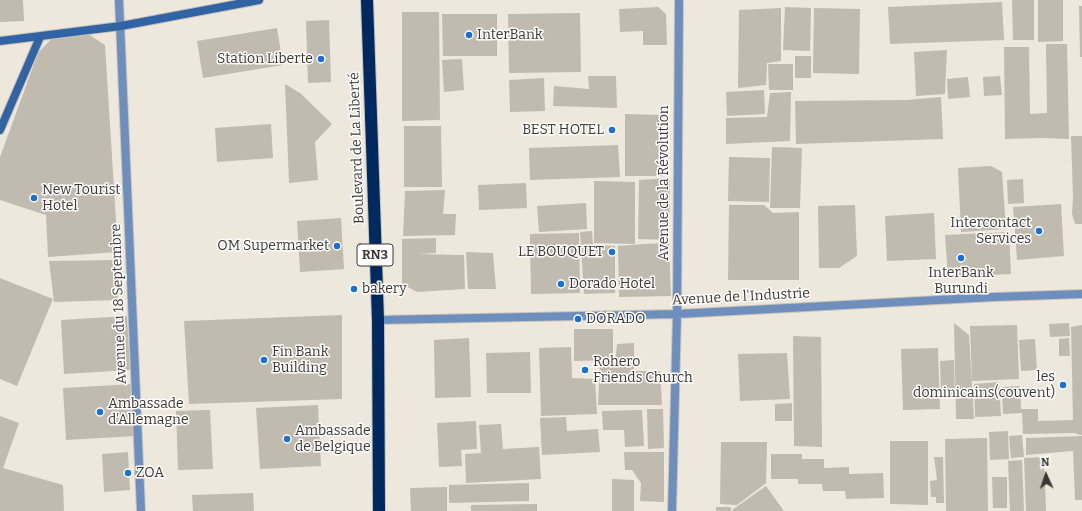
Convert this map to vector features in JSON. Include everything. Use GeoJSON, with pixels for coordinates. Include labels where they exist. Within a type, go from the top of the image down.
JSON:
{"type":"FeatureCollection","features":[{"type":"Feature","properties":{"kind":"highway","name":"Boulevard de La Liberté"},"geometry":{"type":"LineString","coordinates":[[367,0],[378,320],[379,511]]}},
{"type":"Feature","properties":{"kind":"street","name":"Avenue du 18 Septembre"},"geometry":{"type":"LineString","coordinates":[[119,0],[141,511]]}},
{"type":"Feature","properties":{"kind":"street"},"geometry":{"type":"LineString","coordinates":[[0,41],[120,26],[259,0]]}},
{"type":"Feature","properties":{"kind":"street","name":"Avenue de la Révolution"},"geometry":{"type":"LineString","coordinates":[[672,511],[677,314],[679,0]]}},
{"type":"Feature","properties":{"kind":"street"},"geometry":{"type":"LineString","coordinates":[[0,130],[40,37]]}},
{"type":"Feature","properties":{"kind":"street","name":"Avenue de l'Industrie"},"geometry":{"type":"LineString","coordinates":[[378,320],[677,314],[994,297],[1082,294]]}},
{"type":"Feature","properties":{"kind":"building"},"geometry":{"type":"Polygon","coordinates":[[[0,0],[23,0],[24,21],[0,22],[0,0]]]}},
{"type":"Feature","properties":{"kind":"building"},"geometry":{"type":"Polygon","coordinates":[[[1012,0],[1034,0],[1034,40],[1013,40],[1012,0]]]}},
{"type":"Feature","properties":{"kind":"building"},"geometry":{"type":"Polygon","coordinates":[[[1038,0],[1063,0],[1063,41],[1038,42],[1038,0]]]}},
{"type":"Feature","properties":{"kind":"building"},"geometry":{"type":"Polygon","coordinates":[[[1002,2],[1004,40],[890,44],[888,7],[1002,2]]]}},
{"type":"Feature","properties":{"kind":"building"},"geometry":{"type":"Polygon","coordinates":[[[1079,6],[1082,6],[1082,57],[1080,57],[1079,6]]]}},
{"type":"Feature","properties":{"kind":"building"},"geometry":{"type":"Polygon","coordinates":[[[658,7],[666,14],[667,45],[643,45],[643,31],[620,32],[619,9],[658,7]]]}},
{"type":"Feature","properties":{"kind":"building"},"geometry":{"type":"Polygon","coordinates":[[[785,7],[811,8],[810,51],[783,50],[785,7]]]}},
{"type":"Feature","properties":{"kind":"building"},"geometry":{"type":"Polygon","coordinates":[[[781,8],[781,61],[767,63],[766,85],[738,88],[739,10],[781,8]]]}},
{"type":"Feature","properties":{"kind":"building"},"geometry":{"type":"Polygon","coordinates":[[[814,8],[860,9],[859,74],[813,73],[814,8]]]}},
{"type":"Feature","properties":{"kind":"building"},"geometry":{"type":"Polygon","coordinates":[[[402,12],[439,12],[440,120],[402,121],[402,12]]]}},
{"type":"Feature","properties":{"kind":"building"},"geometry":{"type":"Polygon","coordinates":[[[580,13],[581,72],[509,73],[508,14],[580,13]]]}},
{"type":"Feature","properties":{"kind":"building","name":"InterBank"},"geometry":{"type":"Polygon","coordinates":[[[442,14],[497,14],[497,56],[443,56],[442,14]]]}},
{"type":"Feature","properties":{"kind":"building"},"geometry":{"type":"Polygon","coordinates":[[[329,20],[331,82],[308,83],[306,21],[329,20]]]}},
{"type":"Feature","properties":{"kind":"building"},"geometry":{"type":"Polygon","coordinates":[[[277,28],[283,65],[203,78],[197,41],[277,28]]]}},
{"type":"Feature","properties":{"kind":"building"},"geometry":{"type":"Polygon","coordinates":[[[58,32],[88,34],[105,45],[118,252],[48,257],[46,215],[0,200],[0,157],[38,53],[58,32]]]}},
{"type":"Feature","properties":{"kind":"building"},"geometry":{"type":"Polygon","coordinates":[[[1046,44],[1067,44],[1069,139],[1005,139],[1004,47],[1029,47],[1030,114],[1047,113],[1046,44]]]}},
{"type":"Feature","properties":{"kind":"building"},"geometry":{"type":"Polygon","coordinates":[[[947,50],[945,94],[916,96],[914,52],[947,50]]]}},
{"type":"Feature","properties":{"kind":"building"},"geometry":{"type":"Polygon","coordinates":[[[795,56],[811,56],[811,78],[795,78],[795,56]]]}},
{"type":"Feature","properties":{"kind":"building"},"geometry":{"type":"Polygon","coordinates":[[[462,59],[464,90],[444,92],[442,60],[462,59]]]}},
{"type":"Feature","properties":{"kind":"building"},"geometry":{"type":"Polygon","coordinates":[[[768,64],[793,64],[793,90],[769,90],[768,64]]]}},
{"type":"Feature","properties":{"kind":"building"},"geometry":{"type":"Polygon","coordinates":[[[588,76],[616,76],[617,108],[553,106],[554,86],[589,89],[588,76]]]}},
{"type":"Feature","properties":{"kind":"building"},"geometry":{"type":"Polygon","coordinates":[[[1000,76],[1002,95],[984,96],[983,77],[1000,76]]]}},
{"type":"Feature","properties":{"kind":"building"},"geometry":{"type":"Polygon","coordinates":[[[968,77],[970,97],[948,99],[947,79],[968,77]]]}},
{"type":"Feature","properties":{"kind":"building"},"geometry":{"type":"Polygon","coordinates":[[[544,78],[545,111],[510,112],[509,80],[544,78]]]}},
{"type":"Feature","properties":{"kind":"building"},"geometry":{"type":"Polygon","coordinates":[[[285,84],[300,93],[332,124],[315,142],[318,180],[289,183],[285,84]]]}},
{"type":"Feature","properties":{"kind":"building"},"geometry":{"type":"Polygon","coordinates":[[[764,90],[765,114],[727,116],[726,92],[764,90]]]}},
{"type":"Feature","properties":{"kind":"building"},"geometry":{"type":"Polygon","coordinates":[[[791,92],[790,141],[726,144],[726,118],[767,117],[770,93],[791,92]]]}},
{"type":"Feature","properties":{"kind":"building"},"geometry":{"type":"Polygon","coordinates":[[[941,97],[943,139],[796,144],[795,101],[906,100],[941,97]]]}},
{"type":"Feature","properties":{"kind":"building"},"geometry":{"type":"Polygon","coordinates":[[[625,114],[662,115],[662,176],[625,176],[625,114]]]}},
{"type":"Feature","properties":{"kind":"building"},"geometry":{"type":"Polygon","coordinates":[[[271,124],[273,158],[217,162],[215,128],[271,124]]]}},
{"type":"Feature","properties":{"kind":"building"},"geometry":{"type":"Polygon","coordinates":[[[404,126],[441,126],[442,187],[404,187],[404,126]]]}},
{"type":"Feature","properties":{"kind":"building","name":"Intercontact Services"},"geometry":{"type":"Polygon","coordinates":[[[1071,136],[1082,136],[1082,224],[1075,224],[1072,214],[1073,197],[1071,136]]]}},
{"type":"Feature","properties":{"kind":"building"},"geometry":{"type":"Polygon","coordinates":[[[618,145],[620,177],[530,180],[529,148],[618,145]]]}},
{"type":"Feature","properties":{"kind":"building"},"geometry":{"type":"Polygon","coordinates":[[[772,147],[802,148],[800,208],[770,208],[772,147]]]}},
{"type":"Feature","properties":{"kind":"building"},"geometry":{"type":"Polygon","coordinates":[[[729,157],[770,158],[769,202],[728,201],[729,157]]]}},
{"type":"Feature","properties":{"kind":"building"},"geometry":{"type":"Polygon","coordinates":[[[991,166],[1002,172],[1006,229],[961,232],[958,168],[991,166]]]}},
{"type":"Feature","properties":{"kind":"building"},"geometry":{"type":"Polygon","coordinates":[[[670,178],[669,240],[638,239],[639,180],[670,178]]]}},
{"type":"Feature","properties":{"kind":"building"},"geometry":{"type":"Polygon","coordinates":[[[1023,179],[1024,203],[1008,204],[1007,180],[1023,179]]]}},
{"type":"Feature","properties":{"kind":"building"},"geometry":{"type":"Polygon","coordinates":[[[594,181],[635,182],[635,244],[594,243],[594,181]]]}},
{"type":"Feature","properties":{"kind":"building"},"geometry":{"type":"Polygon","coordinates":[[[526,183],[527,208],[479,210],[478,185],[526,183]]]}},
{"type":"Feature","properties":{"kind":"building"},"geometry":{"type":"Polygon","coordinates":[[[445,190],[443,214],[456,214],[455,235],[403,236],[405,191],[445,190]]]}},
{"type":"Feature","properties":{"kind":"building"},"geometry":{"type":"Polygon","coordinates":[[[586,203],[587,229],[539,232],[537,206],[586,203]]]}},
{"type":"Feature","properties":{"kind":"building","name":"Intercontact Services"},"geometry":{"type":"Polygon","coordinates":[[[1061,204],[1064,256],[1017,260],[1013,207],[1061,204]]]}},
{"type":"Feature","properties":{"kind":"building"},"geometry":{"type":"Polygon","coordinates":[[[729,205],[764,205],[773,213],[799,212],[799,280],[728,280],[729,205]]]}},
{"type":"Feature","properties":{"kind":"building"},"geometry":{"type":"Polygon","coordinates":[[[855,205],[857,256],[839,268],[819,268],[818,206],[855,205]]]}},
{"type":"Feature","properties":{"kind":"building"},"geometry":{"type":"Polygon","coordinates":[[[934,213],[936,259],[887,261],[885,216],[934,213]]]}},
{"type":"Feature","properties":{"kind":"building"},"geometry":{"type":"Polygon","coordinates":[[[341,218],[344,269],[300,272],[297,221],[341,218]]]}},
{"type":"Feature","properties":{"kind":"building"},"geometry":{"type":"Polygon","coordinates":[[[592,231],[593,245],[615,246],[615,293],[584,294],[580,232],[592,231]]]}},
{"type":"Feature","properties":{"kind":"building"},"geometry":{"type":"Polygon","coordinates":[[[1009,232],[1011,274],[948,277],[945,235],[1009,232]]]}},
{"type":"Feature","properties":{"kind":"building"},"geometry":{"type":"Polygon","coordinates":[[[579,233],[580,293],[531,294],[530,234],[579,233]]]}},
{"type":"Feature","properties":{"kind":"building"},"geometry":{"type":"Polygon","coordinates":[[[436,238],[436,253],[418,254],[464,255],[465,289],[417,292],[402,284],[402,239],[436,238]]]}},
{"type":"Feature","properties":{"kind":"building"},"geometry":{"type":"Polygon","coordinates":[[[669,243],[671,296],[619,297],[618,246],[669,243]]]}},
{"type":"Feature","properties":{"kind":"building"},"geometry":{"type":"Polygon","coordinates":[[[466,252],[493,253],[496,289],[468,289],[466,252]]]}},
{"type":"Feature","properties":{"kind":"building"},"geometry":{"type":"Polygon","coordinates":[[[116,260],[118,300],[54,302],[49,261],[116,260]]]}},
{"type":"Feature","properties":{"kind":"building"},"geometry":{"type":"Polygon","coordinates":[[[0,278],[53,299],[17,386],[0,379],[0,278]]]}},
{"type":"Feature","properties":{"kind":"building","name":"Fin Bank Building"},"geometry":{"type":"Polygon","coordinates":[[[342,315],[342,399],[189,404],[184,321],[342,315]]]}},
{"type":"Feature","properties":{"kind":"building"},"geometry":{"type":"Polygon","coordinates":[[[127,316],[130,370],[64,374],[61,320],[127,316]]]}},
{"type":"Feature","properties":{"kind":"building"},"geometry":{"type":"Polygon","coordinates":[[[954,323],[969,335],[974,419],[956,419],[954,323]]]}},
{"type":"Feature","properties":{"kind":"building"},"geometry":{"type":"Polygon","coordinates":[[[1069,323],[1070,336],[1050,337],[1049,324],[1069,323]]]}},
{"type":"Feature","properties":{"kind":"building"},"geometry":{"type":"Polygon","coordinates":[[[1017,325],[1019,379],[972,381],[970,326],[1017,325]]]}},
{"type":"Feature","properties":{"kind":"building"},"geometry":{"type":"Polygon","coordinates":[[[1082,325],[1082,435],[1076,433],[1023,434],[1022,413],[1003,414],[1002,387],[1020,386],[1021,409],[1038,409],[1038,421],[1073,420],[1071,327],[1082,325]]]}},
{"type":"Feature","properties":{"kind":"building"},"geometry":{"type":"Polygon","coordinates":[[[574,329],[613,329],[613,360],[574,361],[574,329]]]}},
{"type":"Feature","properties":{"kind":"building"},"geometry":{"type":"Polygon","coordinates":[[[793,336],[821,337],[822,447],[794,446],[793,336]]]}},
{"type":"Feature","properties":{"kind":"building"},"geometry":{"type":"Polygon","coordinates":[[[469,338],[471,397],[435,398],[434,340],[469,338]]]}},
{"type":"Feature","properties":{"kind":"building"},"geometry":{"type":"Polygon","coordinates":[[[1069,338],[1070,356],[1059,356],[1059,339],[1069,338]]]}},
{"type":"Feature","properties":{"kind":"building"},"geometry":{"type":"Polygon","coordinates":[[[1035,339],[1037,370],[1021,371],[1019,340],[1035,339]]]}},
{"type":"Feature","properties":{"kind":"building"},"geometry":{"type":"Polygon","coordinates":[[[634,343],[634,371],[660,371],[662,405],[598,405],[600,363],[615,363],[617,344],[634,343]]]}},
{"type":"Feature","properties":{"kind":"building"},"geometry":{"type":"Polygon","coordinates":[[[571,347],[572,378],[595,379],[597,414],[541,416],[539,348],[571,347]]]}},
{"type":"Feature","properties":{"kind":"building"},"geometry":{"type":"Polygon","coordinates":[[[938,348],[940,409],[903,410],[901,349],[938,348]]]}},
{"type":"Feature","properties":{"kind":"building"},"geometry":{"type":"Polygon","coordinates":[[[530,352],[531,393],[487,393],[486,353],[530,352]]]}},
{"type":"Feature","properties":{"kind":"building"},"geometry":{"type":"Polygon","coordinates":[[[787,353],[790,399],[740,401],[738,354],[787,353]]]}},
{"type":"Feature","properties":{"kind":"building"},"geometry":{"type":"Polygon","coordinates":[[[954,360],[955,395],[941,395],[940,361],[954,360]]]}},
{"type":"Feature","properties":{"kind":"building"},"geometry":{"type":"Polygon","coordinates":[[[999,382],[1001,416],[975,417],[974,384],[999,382]]]}},
{"type":"Feature","properties":{"kind":"building","name":"Ambassade d'Allemagne"},"geometry":{"type":"Polygon","coordinates":[[[133,384],[136,436],[66,440],[63,388],[133,384]]]}},
{"type":"Feature","properties":{"kind":"building"},"geometry":{"type":"Polygon","coordinates":[[[792,403],[792,421],[775,421],[775,404],[792,403]]]}},
{"type":"Feature","properties":{"kind":"building"},"geometry":{"type":"Polygon","coordinates":[[[318,405],[321,466],[260,469],[256,408],[318,405]]]}},
{"type":"Feature","properties":{"kind":"building"},"geometry":{"type":"Polygon","coordinates":[[[647,409],[663,409],[664,448],[648,449],[647,409]]]}},
{"type":"Feature","properties":{"kind":"building"},"geometry":{"type":"Polygon","coordinates":[[[210,410],[213,469],[178,470],[176,411],[210,410]]]}},
{"type":"Feature","properties":{"kind":"building"},"geometry":{"type":"Polygon","coordinates":[[[642,410],[644,446],[625,447],[624,430],[603,430],[602,411],[642,410]]]}},
{"type":"Feature","properties":{"kind":"building"},"geometry":{"type":"Polygon","coordinates":[[[0,416],[19,423],[3,468],[63,485],[64,511],[0,511],[0,416]]]}},
{"type":"Feature","properties":{"kind":"building"},"geometry":{"type":"Polygon","coordinates":[[[566,417],[567,431],[598,429],[600,452],[542,455],[540,418],[566,417]]]}},
{"type":"Feature","properties":{"kind":"building"},"geometry":{"type":"Polygon","coordinates":[[[476,421],[477,449],[461,450],[462,466],[439,467],[437,423],[476,421]]]}},
{"type":"Feature","properties":{"kind":"building"},"geometry":{"type":"Polygon","coordinates":[[[501,424],[503,449],[539,447],[541,479],[466,483],[465,454],[481,453],[479,425],[501,424]]]}},
{"type":"Feature","properties":{"kind":"building"},"geometry":{"type":"Polygon","coordinates":[[[1008,431],[1009,459],[990,460],[989,432],[1008,431]]]}},
{"type":"Feature","properties":{"kind":"building"},"geometry":{"type":"Polygon","coordinates":[[[1022,435],[1024,457],[1011,458],[1009,436],[1022,435]]]}},
{"type":"Feature","properties":{"kind":"building"},"geometry":{"type":"Polygon","coordinates":[[[1082,436],[1082,500],[1075,500],[1073,451],[1026,455],[1026,438],[1082,436]]]}},
{"type":"Feature","properties":{"kind":"building"},"geometry":{"type":"Polygon","coordinates":[[[987,438],[988,511],[946,511],[945,439],[987,438]]]}},
{"type":"Feature","properties":{"kind":"building"},"geometry":{"type":"Polygon","coordinates":[[[890,441],[928,441],[928,505],[890,504],[890,441]]]}},
{"type":"Feature","properties":{"kind":"building"},"geometry":{"type":"Polygon","coordinates":[[[721,442],[767,442],[766,483],[737,505],[720,504],[721,442]]]}},
{"type":"Feature","properties":{"kind":"building"},"geometry":{"type":"Polygon","coordinates":[[[128,452],[130,490],[104,492],[102,454],[128,452]]]}},
{"type":"Feature","properties":{"kind":"building"},"geometry":{"type":"Polygon","coordinates":[[[624,452],[664,452],[664,502],[640,501],[641,483],[632,470],[625,470],[624,452]]]}},
{"type":"Feature","properties":{"kind":"building"},"geometry":{"type":"Polygon","coordinates":[[[771,454],[802,454],[802,459],[824,459],[824,468],[849,467],[849,474],[883,473],[884,498],[846,499],[845,491],[823,491],[822,484],[798,484],[798,479],[771,479],[771,454]]]}},
{"type":"Feature","properties":{"kind":"building"},"geometry":{"type":"Polygon","coordinates":[[[934,457],[943,457],[944,503],[936,503],[936,497],[931,497],[930,481],[937,480],[934,457]]]}},
{"type":"Feature","properties":{"kind":"building"},"geometry":{"type":"Polygon","coordinates":[[[1044,457],[1046,511],[1026,511],[1024,458],[1044,457]]]}},
{"type":"Feature","properties":{"kind":"building"},"geometry":{"type":"Polygon","coordinates":[[[1022,460],[1024,511],[1010,511],[1008,461],[1022,460]]]}},
{"type":"Feature","properties":{"kind":"building"},"geometry":{"type":"Polygon","coordinates":[[[992,477],[1007,477],[1007,508],[993,508],[992,477]]]}},
{"type":"Feature","properties":{"kind":"building"},"geometry":{"type":"Polygon","coordinates":[[[612,479],[634,480],[634,511],[612,511],[612,479]]]}},
{"type":"Feature","properties":{"kind":"building"},"geometry":{"type":"Polygon","coordinates":[[[529,483],[529,501],[449,503],[449,485],[529,483]]]}},
{"type":"Feature","properties":{"kind":"building"},"geometry":{"type":"Polygon","coordinates":[[[766,486],[784,511],[732,510],[766,486]]]}},
{"type":"Feature","properties":{"kind":"building"},"geometry":{"type":"Polygon","coordinates":[[[447,487],[447,511],[411,511],[410,488],[447,487]]]}},
{"type":"Feature","properties":{"kind":"building"},"geometry":{"type":"Polygon","coordinates":[[[253,493],[254,511],[193,511],[192,495],[253,493]]]}},
{"type":"Feature","properties":{"kind":"building"},"geometry":{"type":"Polygon","coordinates":[[[537,504],[537,511],[471,511],[471,505],[537,504]]]}},
{"type":"Feature","properties":{"kind":"building"},"geometry":{"type":"Polygon","coordinates":[[[716,507],[731,507],[731,511],[716,511],[716,507]]]}},
{"type":"Feature","properties":{"kind":"place","name":"InterBank"},"geometry":{"type":"Point","coordinates":[469,35]}},
{"type":"Feature","properties":{"kind":"place","name":"Station Liberte"},"geometry":{"type":"Point","coordinates":[321,59]}},
{"type":"Feature","properties":{"kind":"place","name":"BEST HOTEL"},"geometry":{"type":"Point","coordinates":[612,130]}},
{"type":"Feature","properties":{"kind":"place","name":"New Tourist Hotel"},"geometry":{"type":"Point","coordinates":[34,198]}},
{"type":"Feature","properties":{"kind":"place","name":"Intercontact Services"},"geometry":{"type":"Point","coordinates":[1039,231]}},
{"type":"Feature","properties":{"kind":"place","name":"OM Supermarket"},"geometry":{"type":"Point","coordinates":[337,246]}},
{"type":"Feature","properties":{"kind":"place","name":"LE BOUQUET"},"geometry":{"type":"Point","coordinates":[612,252]}},
{"type":"Feature","properties":{"kind":"place","name":"InterBank Burundi"},"geometry":{"type":"Point","coordinates":[961,258]}},
{"type":"Feature","properties":{"kind":"place","name":"Dorado Hotel"},"geometry":{"type":"Point","coordinates":[561,284]}},
{"type":"Feature","properties":{"kind":"place","name":"bakery"},"geometry":{"type":"Point","coordinates":[354,289]}},
{"type":"Feature","properties":{"kind":"place","name":"DORADO"},"geometry":{"type":"Point","coordinates":[578,319]}},
{"type":"Feature","properties":{"kind":"place","name":"Fin Bank Building"},"geometry":{"type":"Point","coordinates":[264,360]}},
{"type":"Feature","properties":{"kind":"place","name":"Rohero Friends Church"},"geometry":{"type":"Point","coordinates":[585,370]}},
{"type":"Feature","properties":{"kind":"place","name":"les dominicains(couvent)"},"geometry":{"type":"Point","coordinates":[1063,385]}},
{"type":"Feature","properties":{"kind":"place","name":"Ambassade d'Allemagne"},"geometry":{"type":"Point","coordinates":[100,412]}},
{"type":"Feature","properties":{"kind":"place","name":"Ambassade de Belgique"},"geometry":{"type":"Point","coordinates":[287,439]}},
{"type":"Feature","properties":{"kind":"place","name":"ZOA"},"geometry":{"type":"Point","coordinates":[128,473]}}]}
